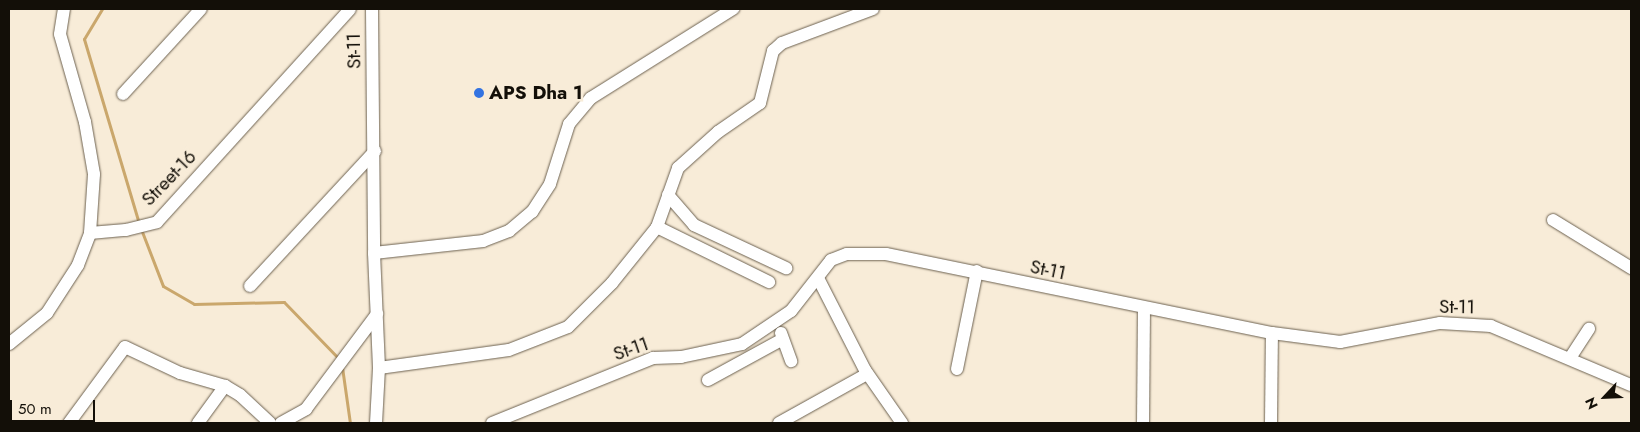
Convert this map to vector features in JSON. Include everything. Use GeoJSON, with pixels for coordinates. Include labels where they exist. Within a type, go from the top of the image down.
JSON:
{"type":"FeatureCollection","features":[{"type":"Feature","properties":{"kind":"street"},"geometry":{"type":"LineString","coordinates":[[9,344],[47,313],[78,265],[90,234],[94,174],[85,122],[60,34],[64,9]]}},
{"type":"Feature","properties":{"kind":"street"},"geometry":{"type":"LineString","coordinates":[[123,94],[201,9]]}},
{"type":"Feature","properties":{"kind":"street","name":"Street-16"},"geometry":{"type":"LineString","coordinates":[[90,234],[126,230],[157,222],[350,9]]}},
{"type":"Feature","properties":{"kind":"street","name":"St-11"},"geometry":{"type":"LineString","coordinates":[[372,9],[375,151],[374,253],[379,368],[376,423]]}},
{"type":"Feature","properties":{"kind":"street"},"geometry":{"type":"LineString","coordinates":[[374,253],[483,241],[508,232],[532,212],[550,184],[569,124],[590,98],[733,9]]}},
{"type":"Feature","properties":{"kind":"street"},"geometry":{"type":"LineString","coordinates":[[379,368],[509,350],[568,327],[612,283],[657,227],[678,168],[718,132],[760,103],[773,51],[782,43],[873,9]]}},
{"type":"Feature","properties":{"kind":"street"},"geometry":{"type":"LineString","coordinates":[[250,286],[375,151]]}},
{"type":"Feature","properties":{"kind":"street"},"geometry":{"type":"LineString","coordinates":[[668,195],[694,225],[786,268]]}},
{"type":"Feature","properties":{"kind":"street"},"geometry":{"type":"LineString","coordinates":[[1553,220],[1631,268]]}},
{"type":"Feature","properties":{"kind":"street"},"geometry":{"type":"LineString","coordinates":[[657,227],[769,282]]}},
{"type":"Feature","properties":{"kind":"street","name":"St-11"},"geometry":{"type":"LineString","coordinates":[[492,423],[653,358],[681,357],[742,344],[791,311],[819,280],[831,260],[847,254],[886,254],[977,271],[1014,282],[1272,333],[1340,342],[1440,323],[1491,326],[1631,385]]}},
{"type":"Feature","properties":{"kind":"street"},"geometry":{"type":"LineString","coordinates":[[957,369],[977,271]]}},
{"type":"Feature","properties":{"kind":"street"},"geometry":{"type":"LineString","coordinates":[[819,280],[867,374],[902,423]]}},
{"type":"Feature","properties":{"kind":"street"},"geometry":{"type":"LineString","coordinates":[[1143,423],[1144,308]]}},
{"type":"Feature","properties":{"kind":"street"},"geometry":{"type":"LineString","coordinates":[[281,423],[306,409],[377,314]]}},
{"type":"Feature","properties":{"kind":"street"},"geometry":{"type":"LineString","coordinates":[[776,321],[791,361]]}},
{"type":"Feature","properties":{"kind":"street"},"geometry":{"type":"LineString","coordinates":[[1570,358],[1589,329]]}},
{"type":"Feature","properties":{"kind":"street"},"geometry":{"type":"LineString","coordinates":[[1271,423],[1272,333]]}},
{"type":"Feature","properties":{"kind":"street"},"geometry":{"type":"LineString","coordinates":[[708,380],[783,339]]}},
{"type":"Feature","properties":{"kind":"street"},"geometry":{"type":"LineString","coordinates":[[69,423],[124,347],[180,374],[225,386],[240,395],[270,423]]}},
{"type":"Feature","properties":{"kind":"street"},"geometry":{"type":"LineString","coordinates":[[780,423],[867,374]]}},
{"type":"Feature","properties":{"kind":"street"},"geometry":{"type":"LineString","coordinates":[[198,423],[225,386]]}},
{"type":"Feature","properties":{"kind":"waterway"},"geometry":{"type":"LineString","coordinates":[[102,9],[84,39],[139,223]]}},
{"type":"Feature","properties":{"kind":"waterway"},"geometry":{"type":"LineString","coordinates":[[141,229],[163,286],[194,304],[284,302],[339,359]]}},
{"type":"Feature","properties":{"kind":"waterway"},"geometry":{"type":"LineString","coordinates":[[342,367],[350,423]]}},
{"type":"Feature","properties":{"kind":"place","name":"APS Dha 1"},"geometry":{"type":"Point","coordinates":[479,93]}}]}
